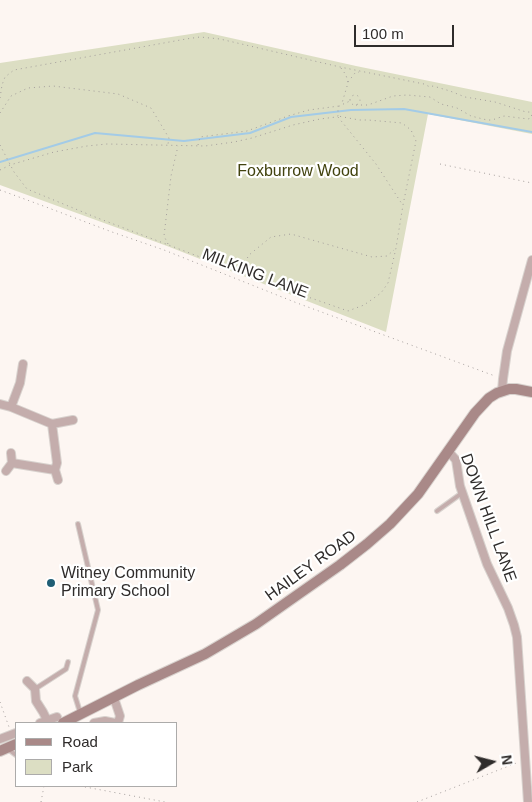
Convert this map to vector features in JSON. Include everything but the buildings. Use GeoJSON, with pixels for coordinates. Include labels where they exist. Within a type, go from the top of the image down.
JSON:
{"type":"FeatureCollection","features":[{"type":"Feature","properties":{"kind":"main road"},"geometry":{"type":"LineString","coordinates":[[502,391],[516,389],[532,392]]}},
{"type":"Feature","properties":{"kind":"main road","name":"HAILEY ROAD"},"geometry":{"type":"LineString","coordinates":[[60,720],[81,715],[205,654],[256,624],[340,565],[390,524],[418,494],[482,405],[497,392],[502,391]]}},
{"type":"Feature","properties":{"kind":"street"},"geometry":{"type":"LineString","coordinates":[[502,391],[507,351],[531,273],[532,260]]}},
{"type":"Feature","properties":{"kind":"street"},"geometry":{"type":"LineString","coordinates":[[11,408],[20,383],[23,364]]}},
{"type":"Feature","properties":{"kind":"street"},"geometry":{"type":"LineString","coordinates":[[0,404],[52,424],[73,420]]}},
{"type":"Feature","properties":{"kind":"street"},"geometry":{"type":"LineString","coordinates":[[52,424],[55,470],[58,480]]}},
{"type":"Feature","properties":{"kind":"street","name":"DOWN HILL LANE"},"geometry":{"type":"LineString","coordinates":[[448,451],[456,460],[462,492],[487,564],[508,608],[517,637],[528,802]]}},
{"type":"Feature","properties":{"kind":"street"},"geometry":{"type":"LineString","coordinates":[[6,472],[12,463],[11,453]]}},
{"type":"Feature","properties":{"kind":"street"},"geometry":{"type":"LineString","coordinates":[[12,463],[55,470]]}},
{"type":"Feature","properties":{"kind":"street","name":"HAILEY ROAD"},"geometry":{"type":"LineString","coordinates":[[27,681],[35,690],[36,701],[43,712],[43,722],[60,720]]}},
{"type":"Feature","properties":{"kind":"street"},"geometry":{"type":"LineString","coordinates":[[114,698],[120,716],[117,722]]}},
{"type":"Feature","properties":{"kind":"street"},"geometry":{"type":"LineString","coordinates":[[0,739],[10,742]]}},
{"type":"Feature","properties":{"kind":"lane"},"geometry":{"type":"LineString","coordinates":[[437,511],[462,492]]}},
{"type":"Feature","properties":{"kind":"lane"},"geometry":{"type":"LineString","coordinates":[[78,524],[98,610],[75,696],[81,715]]}},
{"type":"Feature","properties":{"kind":"lane"},"geometry":{"type":"LineString","coordinates":[[35,690],[66,669],[68,662]]}},
{"type":"Feature","properties":{"kind":"path"},"geometry":{"type":"LineString","coordinates":[[0,98],[5,77],[14,70],[202,37],[220,39],[424,84],[430,87],[433,86],[466,97],[499,103],[532,113],[531,118],[504,116],[487,120],[441,104],[430,97],[393,96],[366,105],[352,104],[350,100]]}},
{"type":"Feature","properties":{"kind":"path"},"geometry":{"type":"LineString","coordinates":[[340,67],[346,75],[348,83]]}},
{"type":"Feature","properties":{"kind":"path"},"geometry":{"type":"LineString","coordinates":[[361,71],[355,73],[348,83],[338,110],[338,116],[376,164],[403,205]]}},
{"type":"Feature","properties":{"kind":"path"},"geometry":{"type":"LineString","coordinates":[[0,113],[11,96],[28,88],[53,86],[118,94],[151,108],[169,138],[168,146]]}},
{"type":"Feature","properties":{"kind":"path"},"geometry":{"type":"LineString","coordinates":[[198,146],[200,137],[247,131],[309,110],[341,105],[353,96],[358,96],[360,101],[356,105]]}},
{"type":"Feature","properties":{"kind":"path"},"geometry":{"type":"LineString","coordinates":[[0,145],[10,165],[27,189],[94,217],[348,311],[364,305],[381,293],[388,283],[416,141],[410,130],[402,123],[358,120],[338,116],[293,125],[234,142],[198,146],[107,144],[87,146],[54,152],[10,165],[0,170]]}},
{"type":"Feature","properties":{"kind":"path"},"geometry":{"type":"LineString","coordinates":[[168,244],[164,236],[171,176],[178,146]]}},
{"type":"Feature","properties":{"kind":"path"},"geometry":{"type":"LineString","coordinates":[[440,164],[532,183]]}},
{"type":"Feature","properties":{"kind":"path","name":"MILKING LANE"},"geometry":{"type":"LineString","coordinates":[[0,190],[164,250],[288,299],[503,379]]}},
{"type":"Feature","properties":{"kind":"path"},"geometry":{"type":"LineString","coordinates":[[240,272],[249,255],[271,237],[291,234],[372,257],[387,256],[396,248]]}},
{"type":"Feature","properties":{"kind":"path"},"geometry":{"type":"LineString","coordinates":[[0,702],[10,742]]}},
{"type":"Feature","properties":{"kind":"path"},"geometry":{"type":"LineString","coordinates":[[417,802],[516,762],[525,761]]}},
{"type":"Feature","properties":{"kind":"path"},"geometry":{"type":"LineString","coordinates":[[41,802],[44,787]]}},
{"type":"Feature","properties":{"kind":"path"},"geometry":{"type":"LineString","coordinates":[[85,787],[165,802]]}},
{"type":"Feature","properties":{"kind":"green space","name":"Foxburrow Wood"},"geometry":{"type":"Polygon","coordinates":[[[204,32],[356,66],[532,102],[532,134],[428,114],[386,332],[167,246],[0,185],[0,63],[204,32]]]}},
{"type":"Feature","properties":{"kind":"waterway"},"geometry":{"type":"LineString","coordinates":[[0,162],[95,133],[184,141],[250,133],[291,117],[351,110],[404,109],[532,132]]}},
{"type":"Feature","properties":{"kind":"place","name":"Witney Community Primary School"},"geometry":{"type":"Point","coordinates":[51,583]}}]}
